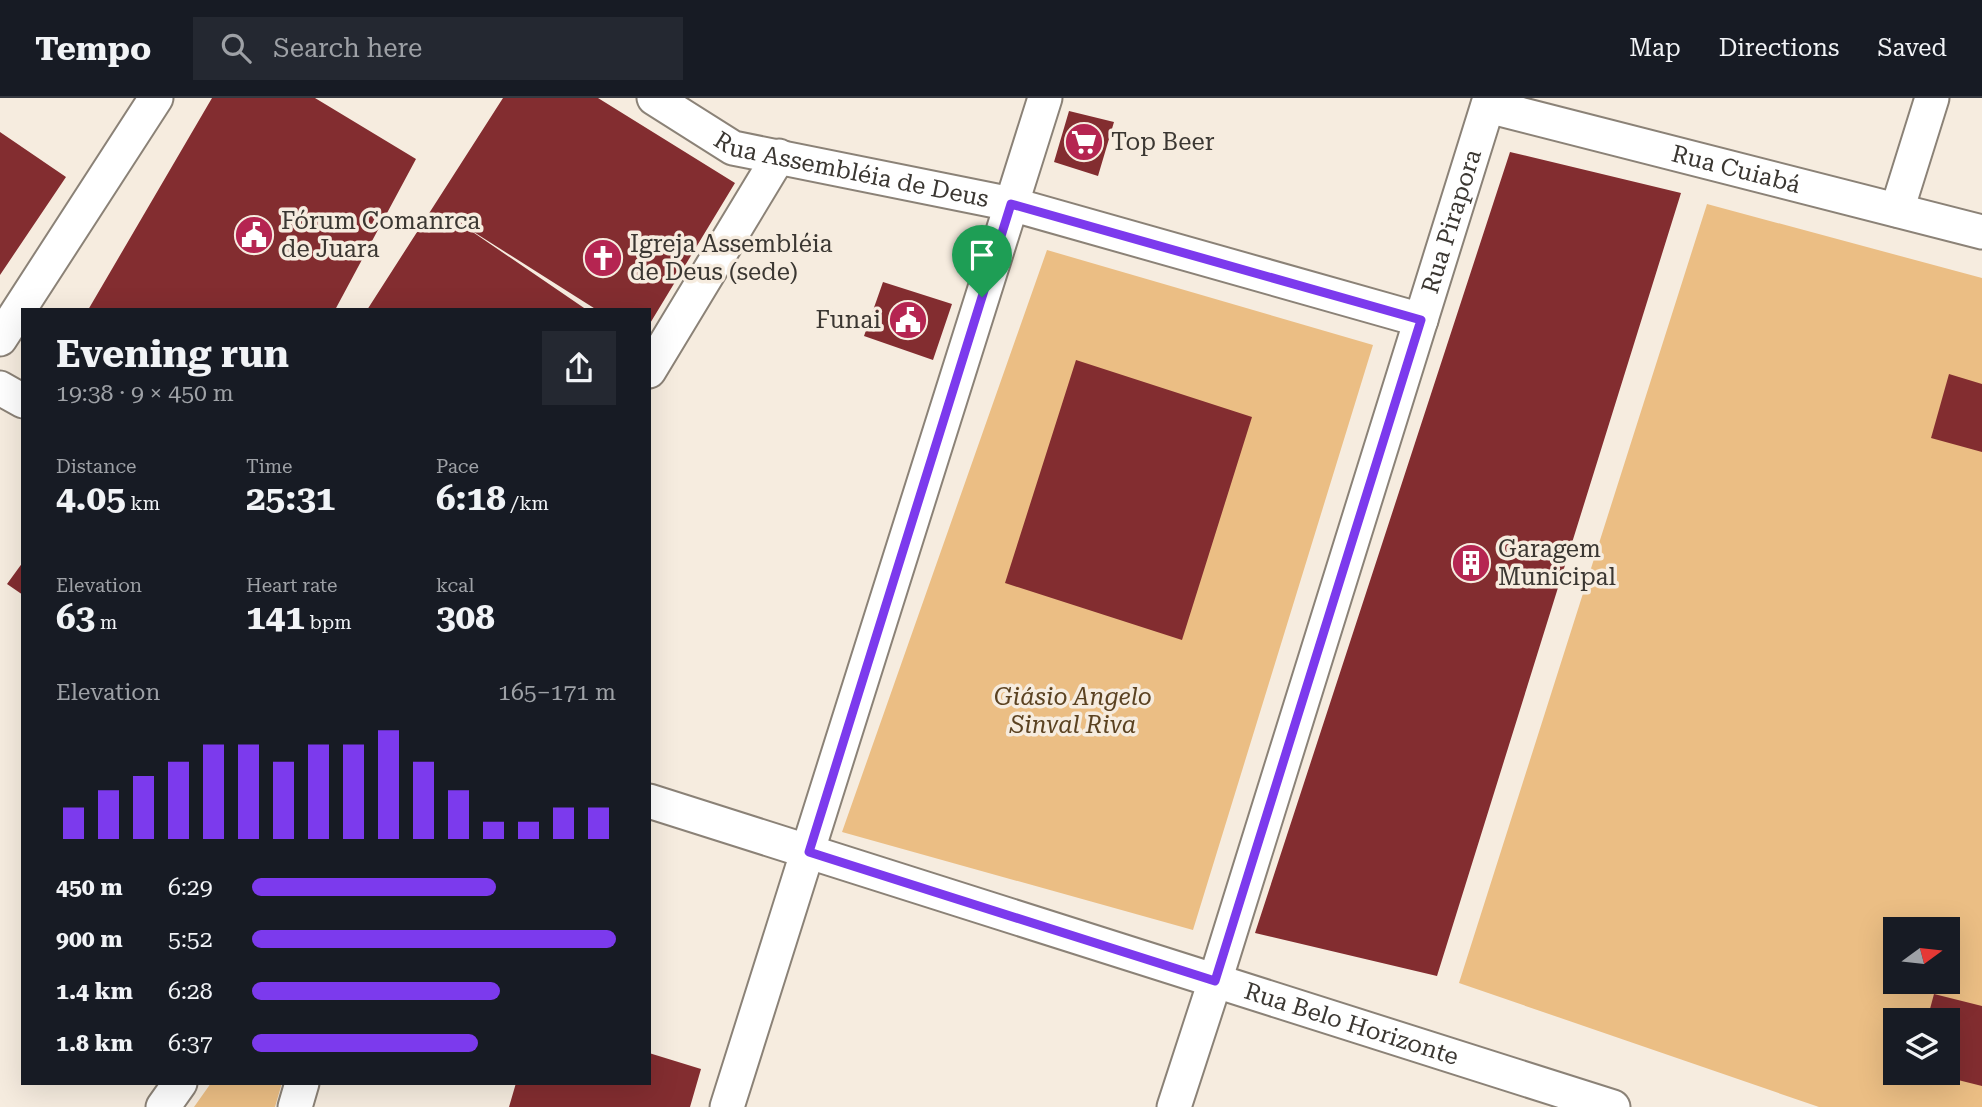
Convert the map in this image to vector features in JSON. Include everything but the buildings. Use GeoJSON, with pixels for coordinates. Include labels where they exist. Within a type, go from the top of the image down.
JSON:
{"type":"FeatureCollection","features":[{"type":"Feature","properties":{"kind":"street"},"geometry":{"type":"LineString","coordinates":[[0,339],[156,98]]}},
{"type":"Feature","properties":{"kind":"street","name":"Rua Assembléia de Deus"},"geometry":{"type":"LineString","coordinates":[[654,98],[733,148],[1011,204],[1421,320]]}},
{"type":"Feature","properties":{"kind":"street"},"geometry":{"type":"LineString","coordinates":[[727,1107],[1045,98]]}},
{"type":"Feature","properties":{"kind":"street"},"geometry":{"type":"LineString","coordinates":[[1897,211],[1932,98]]}},
{"type":"Feature","properties":{"kind":"street","name":"Rua Cuiabá"},"geometry":{"type":"LineString","coordinates":[[1489,102],[1982,232]]}},
{"type":"Feature","properties":{"kind":"street","name":"Rua Pirapora"},"geometry":{"type":"LineString","coordinates":[[1174,1107],[1489,102]]}},
{"type":"Feature","properties":{"kind":"street"},"geometry":{"type":"LineString","coordinates":[[651,368],[779,156]]}},
{"type":"Feature","properties":{"kind":"street"},"geometry":{"type":"LineString","coordinates":[[0,388],[21,400]]}},
{"type":"Feature","properties":{"kind":"street","name":"Rua Belo Horizonte"},"geometry":{"type":"LineString","coordinates":[[651,802],[1609,1107]]}},
{"type":"Feature","properties":{"kind":"street"},"geometry":{"type":"LineString","coordinates":[[163,1107],[179,1085]]}},
{"type":"Feature","properties":{"kind":"street"},"geometry":{"type":"LineString","coordinates":[[295,1107],[301,1085]]}},
{"type":"Feature","properties":{"kind":"green space"},"geometry":{"type":"Polygon","coordinates":[[[1707,204],[1982,278],[1982,1107],[1819,1107],[1459,983],[1707,204]]]}},
{"type":"Feature","properties":{"kind":"green space","name":"Giásio Angelo Sinval Riva"},"geometry":{"type":"Polygon","coordinates":[[[1047,250],[1373,345],[1193,930],[842,832],[1047,250]]]}},
{"type":"Feature","properties":{"kind":"green space"},"geometry":{"type":"Polygon","coordinates":[[[210,1085],[281,1085],[275,1107],[194,1107],[210,1085]]]}},
{"type":"Feature","properties":{"kind":"place","name":"Top Beer"},"geometry":{"type":"Point","coordinates":[1084,142]}},
{"type":"Feature","properties":{"kind":"place","name":"Fórum Comanrca de Juara"},"geometry":{"type":"Point","coordinates":[254,235]}},
{"type":"Feature","properties":{"kind":"place","name":"Igreja Assembléia de Deus (sede)"},"geometry":{"type":"Point","coordinates":[603,258]}},
{"type":"Feature","properties":{"kind":"place","name":"Funai"},"geometry":{"type":"Point","coordinates":[908,320]}},
{"type":"Feature","properties":{"kind":"place","name":"Garagem Municipal"},"geometry":{"type":"Point","coordinates":[1471,563]}},
{"type":"Feature","properties":{"kind":"route"},"geometry":{"type":"LineString","coordinates":[[1011,204],[1421,320],[1215,981],[809,852],[982,297],[1011,204]]}}]}
